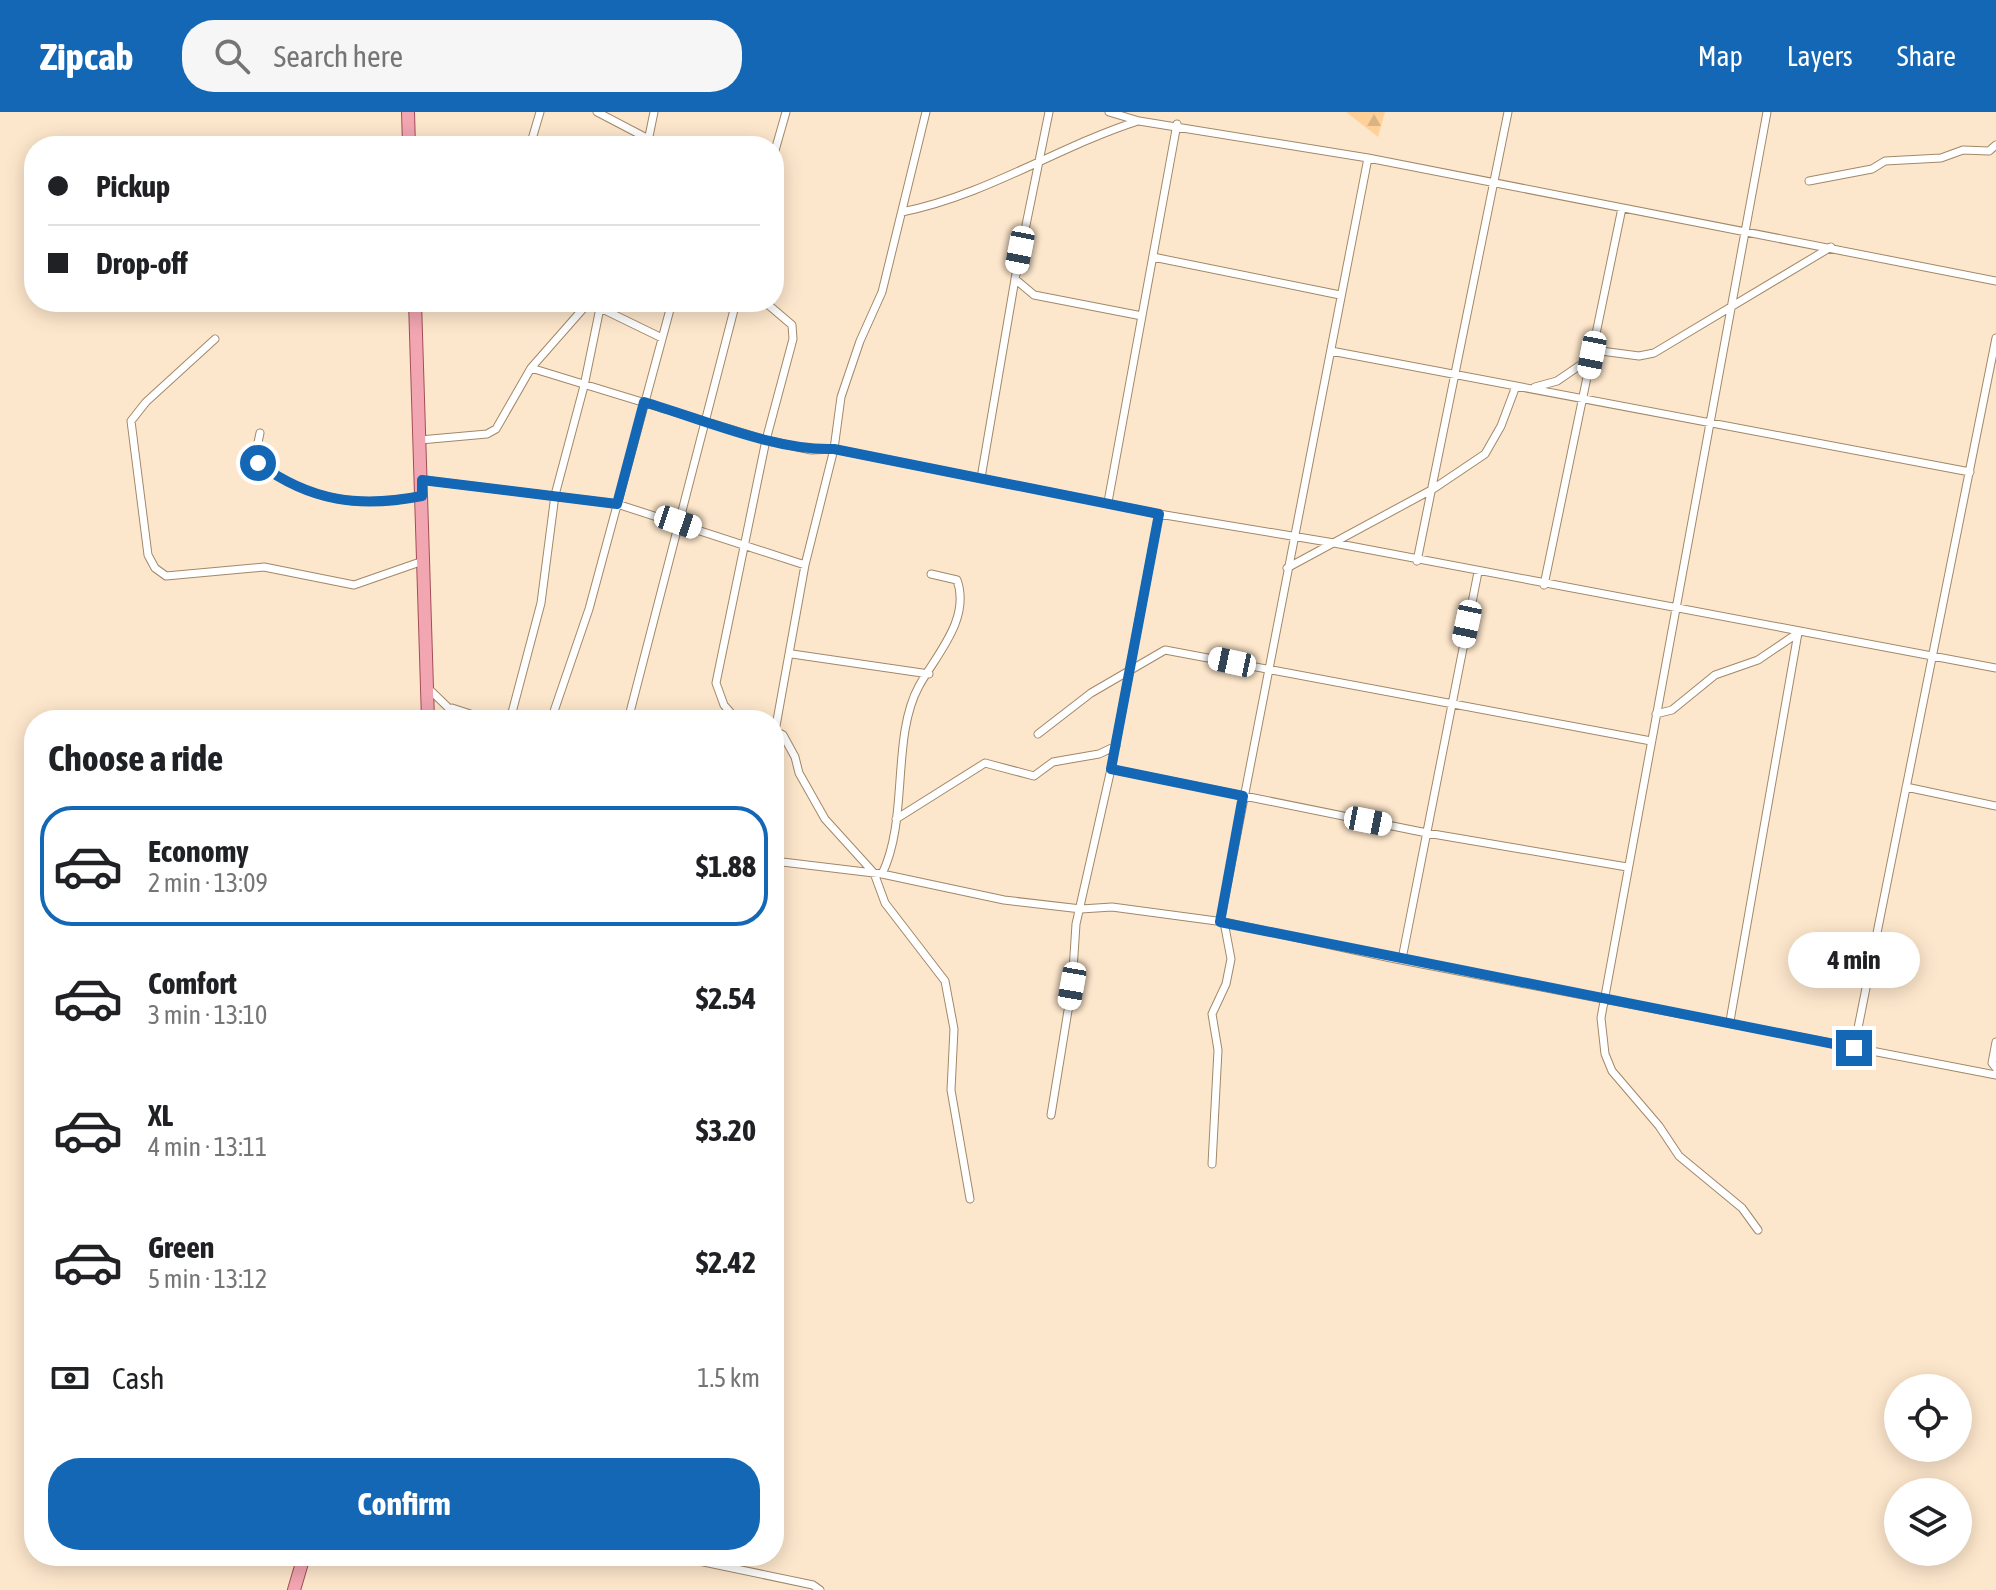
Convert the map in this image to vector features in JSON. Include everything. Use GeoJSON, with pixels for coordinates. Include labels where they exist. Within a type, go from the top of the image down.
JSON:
{"type":"FeatureCollection","features":[{"type":"Feature","properties":{"kind":"main road"},"geometry":{"type":"LineString","coordinates":[[408,112],[409,136]]}},
{"type":"Feature","properties":{"kind":"main road"},"geometry":{"type":"LineString","coordinates":[[415,312],[428,710]]}},
{"type":"Feature","properties":{"kind":"main road"},"geometry":{"type":"LineString","coordinates":[[294,1590],[301,1566]]}},
{"type":"Feature","properties":{"kind":"street"},"geometry":{"type":"LineString","coordinates":[[533,136],[540,112]]}},
{"type":"Feature","properties":{"kind":"street"},"geometry":{"type":"LineString","coordinates":[[597,112],[647,136]]}},
{"type":"Feature","properties":{"kind":"street"},"geometry":{"type":"LineString","coordinates":[[649,136],[654,112]]}},
{"type":"Feature","properties":{"kind":"street"},"geometry":{"type":"LineString","coordinates":[[779,136],[786,112]]}},
{"type":"Feature","properties":{"kind":"street"},"geometry":{"type":"LineString","coordinates":[[779,710],[792,654],[805,565],[834,449],[841,397],[860,341],[882,292],[926,112]]}},
{"type":"Feature","properties":{"kind":"street"},"geometry":{"type":"LineString","coordinates":[[981,478],[1015,279],[1049,112]]}},
{"type":"Feature","properties":{"kind":"street"},"geometry":{"type":"LineString","coordinates":[[1109,112],[1139,121],[1177,124],[1368,158],[1996,281]]}},
{"type":"Feature","properties":{"kind":"street"},"geometry":{"type":"LineString","coordinates":[[1417,561],[1508,112]]}},
{"type":"Feature","properties":{"kind":"street"},"geometry":{"type":"LineString","coordinates":[[1758,1230],[1742,1208],[1679,1156],[1659,1126],[1612,1071],[1602,1035],[1602,998],[1767,112]]}},
{"type":"Feature","properties":{"kind":"street"},"geometry":{"type":"LineString","coordinates":[[902,212],[978,192],[1096,135],[1139,121]]}},
{"type":"Feature","properties":{"kind":"street"},"geometry":{"type":"LineString","coordinates":[[1108,502],[1177,124]]}},
{"type":"Feature","properties":{"kind":"street"},"geometry":{"type":"LineString","coordinates":[[1809,181],[1872,169],[1885,161],[1941,158],[1963,150],[1989,151],[1996,145]]}},
{"type":"Feature","properties":{"kind":"street"},"geometry":{"type":"LineString","coordinates":[[1212,1164],[1218,1050],[1212,1014],[1226,984],[1231,959],[1222,922],[1243,796],[1368,158]]}},
{"type":"Feature","properties":{"kind":"street"},"geometry":{"type":"LineString","coordinates":[[1544,585],[1622,208]]}},
{"type":"Feature","properties":{"kind":"street"},"geometry":{"type":"LineString","coordinates":[[1520,387],[1557,381],[1601,351],[1646,357],[1831,247]]}},
{"type":"Feature","properties":{"kind":"street"},"geometry":{"type":"LineString","coordinates":[[1153,257],[1340,295]]}},
{"type":"Feature","properties":{"kind":"street"},"geometry":{"type":"LineString","coordinates":[[1015,279],[1026,292],[1034,295],[1142,316]]}},
{"type":"Feature","properties":{"kind":"street"},"geometry":{"type":"LineString","coordinates":[[420,440],[487,434],[496,429],[512,395],[531,368],[580,312]]}},
{"type":"Feature","properties":{"kind":"street"},"geometry":{"type":"LineString","coordinates":[[513,710],[541,603],[555,495],[584,386],[599,312]]}},
{"type":"Feature","properties":{"kind":"street"},"geometry":{"type":"LineString","coordinates":[[608,312],[662,338]]}},
{"type":"Feature","properties":{"kind":"street"},"geometry":{"type":"LineString","coordinates":[[554,710],[589,609],[669,312]]}},
{"type":"Feature","properties":{"kind":"street"},"geometry":{"type":"LineString","coordinates":[[631,710],[733,312]]}},
{"type":"Feature","properties":{"kind":"street"},"geometry":{"type":"LineString","coordinates":[[728,710],[716,683],[766,440],[793,339],[792,325],[777,312]]}},
{"type":"Feature","properties":{"kind":"street"},"geometry":{"type":"LineString","coordinates":[[1854,1048],[1935,656],[1996,338]]}},
{"type":"Feature","properties":{"kind":"street"},"geometry":{"type":"LineString","coordinates":[[215,339],[146,402],[131,421],[148,555],[155,568],[166,576],[264,567],[354,585],[424,560]]}},
{"type":"Feature","properties":{"kind":"street"},"geometry":{"type":"LineString","coordinates":[[1331,351],[1970,472]]}},
{"type":"Feature","properties":{"kind":"street"},"geometry":{"type":"LineString","coordinates":[[531,368],[766,440],[811,450],[834,449],[1159,514],[1334,543],[1996,668]]}},
{"type":"Feature","properties":{"kind":"street"},"geometry":{"type":"LineString","coordinates":[[1287,568],[1433,489],[1485,454],[1520,387]]}},
{"type":"Feature","properties":{"kind":"street"},"geometry":{"type":"LineString","coordinates":[[260,433],[256,452],[258,463],[324,496],[359,504],[422,496]]}},
{"type":"Feature","properties":{"kind":"street"},"geometry":{"type":"LineString","coordinates":[[422,480],[617,504],[805,565]]}},
{"type":"Feature","properties":{"kind":"street"},"geometry":{"type":"LineString","coordinates":[[1051,1115],[1081,909],[1116,746],[1159,514]]}},
{"type":"Feature","properties":{"kind":"street"},"geometry":{"type":"LineString","coordinates":[[1402,959],[1450,702],[1478,572]]}},
{"type":"Feature","properties":{"kind":"street"},"geometry":{"type":"LineString","coordinates":[[878,874],[896,819],[909,719],[918,687],[929,674],[960,612],[962,592],[957,580],[931,574]]}},
{"type":"Feature","properties":{"kind":"street"},"geometry":{"type":"LineString","coordinates":[[1656,714],[1672,710],[1715,675],[1758,660],[1798,633]]}},
{"type":"Feature","properties":{"kind":"street"},"geometry":{"type":"LineString","coordinates":[[1730,1021],[1798,633]]}},
{"type":"Feature","properties":{"kind":"street"},"geometry":{"type":"LineString","coordinates":[[1038,734],[1091,693],[1165,650],[1651,741]]}},
{"type":"Feature","properties":{"kind":"street"},"geometry":{"type":"LineString","coordinates":[[792,654],[929,674]]}},
{"type":"Feature","properties":{"kind":"street"},"geometry":{"type":"LineString","coordinates":[[427,687],[450,708],[456,710]]}},
{"type":"Feature","properties":{"kind":"street"},"geometry":{"type":"LineString","coordinates":[[784,737],[795,757],[799,773],[825,819],[878,874],[885,903],[945,981],[954,1029],[951,1090],[970,1199]]}},
{"type":"Feature","properties":{"kind":"street"},"geometry":{"type":"LineString","coordinates":[[896,819],[985,763],[1034,776],[1053,762],[1099,754],[1116,746]]}},
{"type":"Feature","properties":{"kind":"street"},"geometry":{"type":"LineString","coordinates":[[1111,769],[1427,833],[1627,867]]}},
{"type":"Feature","properties":{"kind":"street"},"geometry":{"type":"LineString","coordinates":[[1906,787],[1996,806]]}},
{"type":"Feature","properties":{"kind":"street"},"geometry":{"type":"LineString","coordinates":[[784,862],[878,874],[973,895],[1081,909],[1112,907],[1222,922],[1996,1075]]}},
{"type":"Feature","properties":{"kind":"street"},"geometry":{"type":"LineString","coordinates":[[1980,1071],[1994,1066],[1996,1042]]}},
{"type":"Feature","properties":{"kind":"street"},"geometry":{"type":"LineString","coordinates":[[723,1566],[813,1585],[820,1590]]}},
{"type":"Feature","properties":{"kind":"green space"},"geometry":{"type":"Polygon","coordinates":[[[1346,112],[1385,112],[1378,137],[1346,112]]]}},
{"type":"Feature","properties":{"kind":"route"},"geometry":{"type":"LineString","coordinates":[[258,463],[324,496],[359,504],[422,496],[422,480],[617,504],[644,402],[766,440],[811,450],[834,449],[1159,514],[1111,769],[1243,796],[1220,922],[1854,1048]]}}]}
